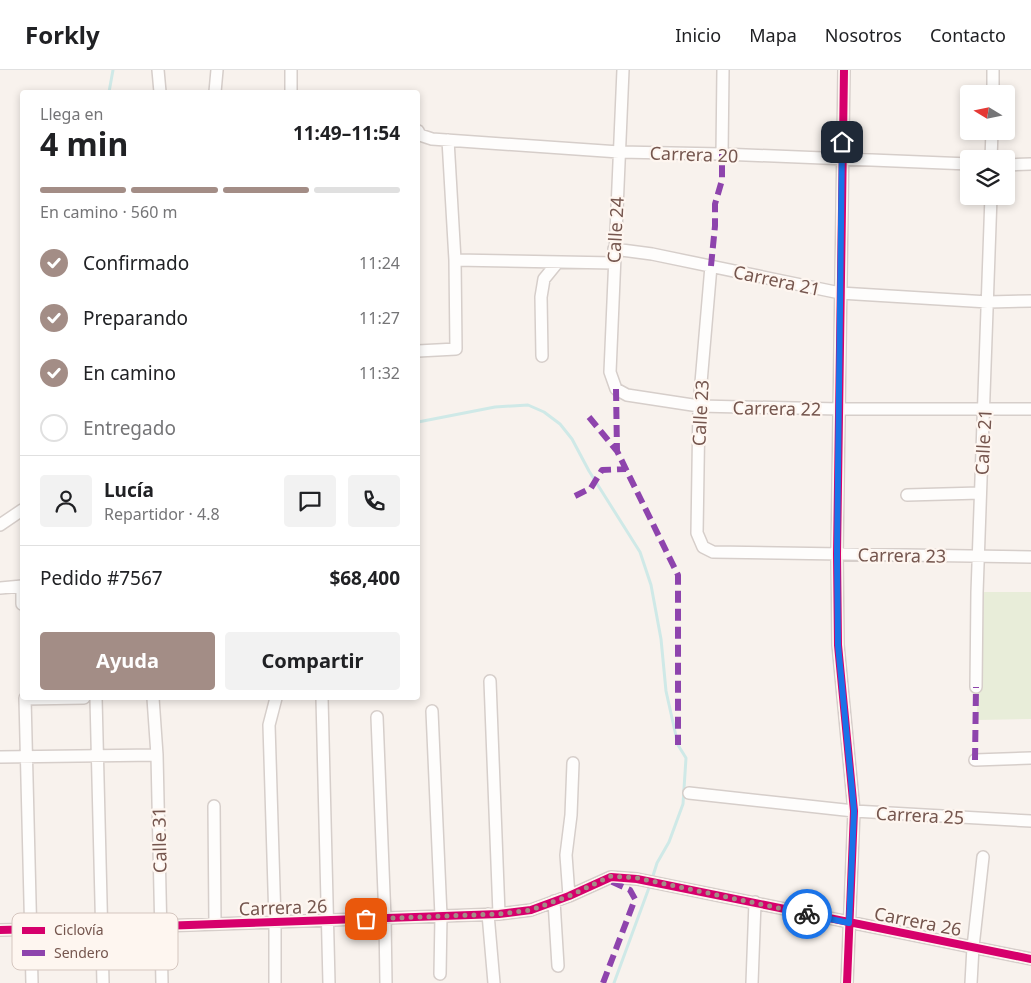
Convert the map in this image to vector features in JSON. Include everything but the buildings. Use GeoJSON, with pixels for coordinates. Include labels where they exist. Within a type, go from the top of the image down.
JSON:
{"type":"FeatureCollection","features":[{"type":"Feature","properties":{"kind":"street"},"geometry":{"type":"LineString","coordinates":[[158,70],[160,90]]}},
{"type":"Feature","properties":{"kind":"street"},"geometry":{"type":"LineString","coordinates":[[216,90],[217,70]]}},
{"type":"Feature","properties":{"kind":"street"},"geometry":{"type":"LineString","coordinates":[[291,70],[291,90]]}},
{"type":"Feature","properties":{"kind":"street","name":"Calle 24"},"geometry":{"type":"LineString","coordinates":[[616,389],[610,372],[622,70]]}},
{"type":"Feature","properties":{"kind":"street"},"geometry":{"type":"LineString","coordinates":[[722,154],[723,70]]}},
{"type":"Feature","properties":{"kind":"street"},"geometry":{"type":"LineString","coordinates":[[844,70],[837,554],[838,645],[854,811],[847,983]]}},
{"type":"Feature","properties":{"kind":"street"},"geometry":{"type":"LineString","coordinates":[[993,70],[993,85]]}},
{"type":"Feature","properties":{"kind":"street","name":"Carrera 20"},"geometry":{"type":"LineString","coordinates":[[420,133],[432,139],[619,152],[722,154],[960,164]]}},
{"type":"Feature","properties":{"kind":"street"},"geometry":{"type":"LineString","coordinates":[[420,351],[456,349],[455,260],[448,140]]}},
{"type":"Feature","properties":{"kind":"street"},"geometry":{"type":"LineString","coordinates":[[1015,165],[1031,164]]}},
{"type":"Feature","properties":{"kind":"street","name":"Calle 21"},"geometry":{"type":"LineString","coordinates":[[976,687],[978,556],[990,205]]}},
{"type":"Feature","properties":{"kind":"street","name":"Carrera 21"},"geometry":{"type":"LineString","coordinates":[[614,249],[652,254],[840,293],[988,302],[1031,301]]}},
{"type":"Feature","properties":{"kind":"street"},"geometry":{"type":"LineString","coordinates":[[455,260],[614,263]]}},
{"type":"Feature","properties":{"kind":"street"},"geometry":{"type":"LineString","coordinates":[[542,356],[541,297],[544,279],[557,262]]}},
{"type":"Feature","properties":{"kind":"street","name":"Calle 23"},"geometry":{"type":"LineString","coordinates":[[711,266],[699,406],[697,533],[703,547],[713,552]]}},
{"type":"Feature","properties":{"kind":"street","name":"Carrera 22"},"geometry":{"type":"LineString","coordinates":[[616,389],[627,395],[699,406],[839,409],[1031,409]]}},
{"type":"Feature","properties":{"kind":"street"},"geometry":{"type":"LineString","coordinates":[[906,495],[980,493]]}},
{"type":"Feature","properties":{"kind":"street"},"geometry":{"type":"LineString","coordinates":[[0,525],[20,511]]}},
{"type":"Feature","properties":{"kind":"street","name":"Carrera 23"},"geometry":{"type":"LineString","coordinates":[[713,552],[1031,557]]}},
{"type":"Feature","properties":{"kind":"street"},"geometry":{"type":"LineString","coordinates":[[0,588],[20,586]]}},
{"type":"Feature","properties":{"kind":"street"},"geometry":{"type":"LineString","coordinates":[[490,681],[494,983]]}},
{"type":"Feature","properties":{"kind":"street"},"geometry":{"type":"LineString","coordinates":[[25,700],[30,913]]}},
{"type":"Feature","properties":{"kind":"street"},"geometry":{"type":"LineString","coordinates":[[96,700],[102,913]]}},
{"type":"Feature","properties":{"kind":"street","name":"Calle 31"},"geometry":{"type":"LineString","coordinates":[[153,700],[157,755],[161,913]]}},
{"type":"Feature","properties":{"kind":"street"},"geometry":{"type":"LineString","coordinates":[[275,700],[269,725],[275,983]]}},
{"type":"Feature","properties":{"kind":"street"},"geometry":{"type":"LineString","coordinates":[[322,700],[329,983]]}},
{"type":"Feature","properties":{"kind":"street"},"geometry":{"type":"LineString","coordinates":[[432,711],[441,916],[440,974]]}},
{"type":"Feature","properties":{"kind":"street"},"geometry":{"type":"LineString","coordinates":[[377,716],[386,983]]}},
{"type":"Feature","properties":{"kind":"street"},"geometry":{"type":"LineString","coordinates":[[0,756],[157,755]]}},
{"type":"Feature","properties":{"kind":"street"},"geometry":{"type":"LineString","coordinates":[[975,760],[1031,758]]}},
{"type":"Feature","properties":{"kind":"street"},"geometry":{"type":"LineString","coordinates":[[569,896],[566,855],[573,763]]}},
{"type":"Feature","properties":{"kind":"street","name":"Carrera 25"},"geometry":{"type":"LineString","coordinates":[[689,793],[854,811],[1031,821]]}},
{"type":"Feature","properties":{"kind":"street"},"geometry":{"type":"LineString","coordinates":[[214,806],[216,924]]}},
{"type":"Feature","properties":{"kind":"street"},"geometry":{"type":"LineString","coordinates":[[971,983],[983,857]]}},
{"type":"Feature","properties":{"kind":"street","name":"Carrera 26"},"geometry":{"type":"LineString","coordinates":[[178,925],[385,919],[494,914],[531,910],[569,896],[611,876],[637,878],[1031,959]]}},
{"type":"Feature","properties":{"kind":"street"},"geometry":{"type":"LineString","coordinates":[[554,901],[558,966]]}},
{"type":"Feature","properties":{"kind":"street"},"geometry":{"type":"LineString","coordinates":[[752,983],[755,902]]}},
{"type":"Feature","properties":{"kind":"street"},"geometry":{"type":"LineString","coordinates":[[32,970],[32,983]]}},
{"type":"Feature","properties":{"kind":"street"},"geometry":{"type":"LineString","coordinates":[[103,970],[103,983]]}},
{"type":"Feature","properties":{"kind":"street","name":"Calle 31"},"geometry":{"type":"LineString","coordinates":[[162,970],[162,983]]}},
{"type":"Feature","properties":{"kind":"green space"},"geometry":{"type":"Polygon","coordinates":[[[979,592],[1031,592],[1031,719],[977,720],[979,592]]]}},
{"type":"Feature","properties":{"kind":"waterway"},"geometry":{"type":"LineString","coordinates":[[109,90],[113,70]]}},
{"type":"Feature","properties":{"kind":"waterway"},"geometry":{"type":"LineString","coordinates":[[420,422],[495,407],[528,405],[544,412],[560,424],[572,439],[589,471],[640,552],[651,585],[661,639],[666,691],[678,745],[686,758],[683,804],[669,842],[657,863],[652,879]]}},
{"type":"Feature","properties":{"kind":"waterway"},"geometry":{"type":"LineString","coordinates":[[614,983],[650,885]]}},
{"type":"Feature","properties":{"kind":"marked path"},"geometry":{"type":"LineString","coordinates":[[711,266],[715,204],[722,180],[722,154]]}},
{"type":"Feature","properties":{"kind":"marked path"},"geometry":{"type":"LineString","coordinates":[[616,389],[617,451]]}},
{"type":"Feature","properties":{"kind":"marked path"},"geometry":{"type":"LineString","coordinates":[[589,417],[617,451],[678,575],[678,745]]}},
{"type":"Feature","properties":{"kind":"marked path"},"geometry":{"type":"LineString","coordinates":[[575,496],[591,488],[602,470],[626,469]]}},
{"type":"Feature","properties":{"kind":"marked path"},"geometry":{"type":"LineString","coordinates":[[975,760],[976,687]]}},
{"type":"Feature","properties":{"kind":"marked path"},"geometry":{"type":"LineString","coordinates":[[603,983],[635,899],[630,890],[608,880]]}},
{"type":"Feature","properties":{"kind":"cycle path"},"geometry":{"type":"LineString","coordinates":[[844,70],[837,554],[838,645],[854,811],[847,983]]}},
{"type":"Feature","properties":{"kind":"cycle path"},"geometry":{"type":"LineString","coordinates":[[178,925],[499,914],[531,910],[569,896],[611,877],[637,879],[1031,959]]}},
{"type":"Feature","properties":{"kind":"cycle path"},"geometry":{"type":"LineString","coordinates":[[0,930],[12,930]]}},
{"type":"Feature","properties":{"kind":"way so far"},"geometry":{"type":"LineString","coordinates":[[366,919],[499,914],[531,910],[569,896],[611,876],[637,878],[807,914]]}},
{"type":"Feature","properties":{"kind":"route"},"geometry":{"type":"LineString","coordinates":[[807,914],[849,923],[854,811],[838,645],[837,554],[842,142]]}}]}
